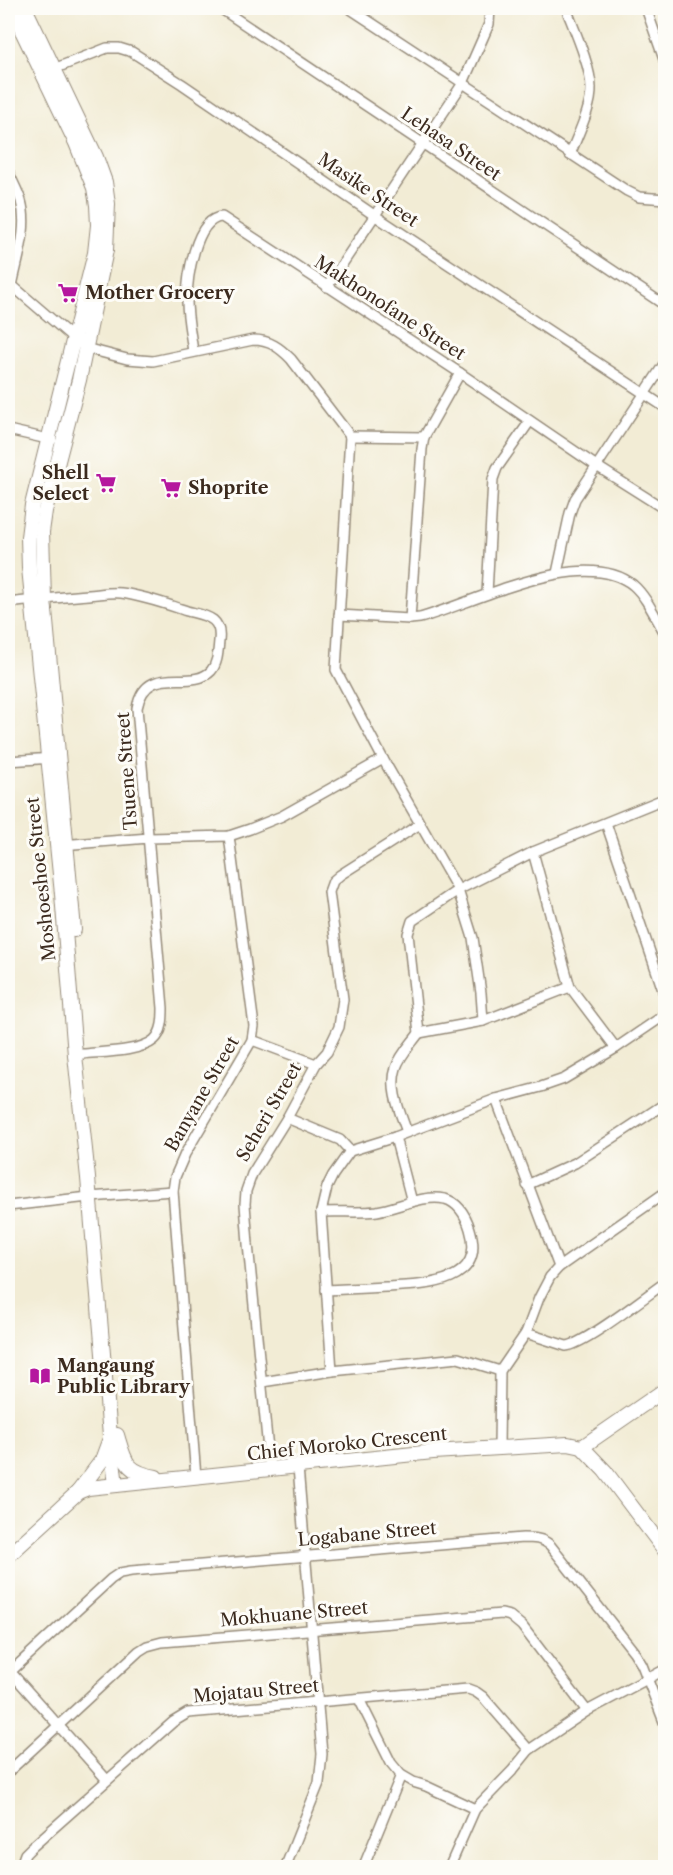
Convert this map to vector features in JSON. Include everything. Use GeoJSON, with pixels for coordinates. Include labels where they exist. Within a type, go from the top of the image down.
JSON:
{"type":"FeatureCollection","features":[{"type":"Feature","properties":{"kind":"street","name":"Moshoeshoe Street"},"geometry":{"type":"LineString","coordinates":[[11,8],[96,157],[105,182],[108,204],[106,250],[80,343],[79,380],[30,519],[29,568],[38,600],[118,1485]]}},
{"type":"Feature","properties":{"kind":"street","name":"Moshoeshoe Street"},"geometry":{"type":"LineString","coordinates":[[25,8],[48,72]]}},
{"type":"Feature","properties":{"kind":"street","name":"Lehasa Street"},"geometry":{"type":"LineString","coordinates":[[220,8],[666,306]]}},
{"type":"Feature","properties":{"kind":"street"},"geometry":{"type":"LineString","coordinates":[[349,8],[627,191],[639,197],[666,200]]}},
{"type":"Feature","properties":{"kind":"street"},"geometry":{"type":"LineString","coordinates":[[327,287],[462,83],[489,24],[490,8]]}},
{"type":"Feature","properties":{"kind":"street"},"geometry":{"type":"LineString","coordinates":[[566,8],[592,89],[570,155]]}},
{"type":"Feature","properties":{"kind":"street"},"geometry":{"type":"LineString","coordinates":[[646,8],[666,65]]}},
{"type":"Feature","properties":{"kind":"street","name":"Masike Street"},"geometry":{"type":"LineString","coordinates":[[48,72],[107,48],[119,48],[132,52],[666,408]]}},
{"type":"Feature","properties":{"kind":"street"},"geometry":{"type":"LineString","coordinates":[[8,171],[24,213],[20,248],[10,284],[80,343],[127,359],[146,361],[261,340],[275,345],[291,360],[350,436],[336,670],[383,759],[458,890],[473,938],[483,1021]]}},
{"type":"Feature","properties":{"kind":"street","name":"Makhonofane Street"},"geometry":{"type":"LineString","coordinates":[[193,352],[187,304],[189,277],[197,242],[204,227],[215,218],[225,218],[666,510]]}},
{"type":"Feature","properties":{"kind":"street"},"geometry":{"type":"LineString","coordinates":[[557,573],[575,499],[666,361]]}},
{"type":"Feature","properties":{"kind":"street"},"geometry":{"type":"LineString","coordinates":[[410,619],[424,437],[460,373]]}},
{"type":"Feature","properties":{"kind":"street"},"geometry":{"type":"LineString","coordinates":[[486,594],[493,479],[497,468],[530,421]]}},
{"type":"Feature","properties":{"kind":"street"},"geometry":{"type":"LineString","coordinates":[[8,430],[56,441]]}},
{"type":"Feature","properties":{"kind":"street"},"geometry":{"type":"LineString","coordinates":[[350,436],[424,437]]}},
{"type":"Feature","properties":{"kind":"street"},"geometry":{"type":"LineString","coordinates":[[339,615],[410,619],[429,615],[486,594],[557,573],[592,570],[618,575],[633,584],[642,594],[666,635]]}},
{"type":"Feature","properties":{"kind":"street","name":"Tsuene Street"},"geometry":{"type":"LineString","coordinates":[[8,603],[119,593],[158,601],[202,615],[217,624],[219,637],[216,663],[212,670],[199,678],[159,681],[142,693],[138,700],[163,1008],[161,1027],[154,1040],[146,1044],[126,1049],[83,1054]]}},
{"type":"Feature","properties":{"kind":"street"},"geometry":{"type":"LineString","coordinates":[[8,761],[52,758]]}},
{"type":"Feature","properties":{"kind":"street"},"geometry":{"type":"LineString","coordinates":[[61,845],[149,838],[229,836],[282,816],[383,759]]}},
{"type":"Feature","properties":{"kind":"street"},"geometry":{"type":"LineString","coordinates":[[407,1132],[395,1096],[394,1082],[396,1068],[419,1033],[408,934],[412,921],[458,890],[532,852],[666,798]]}},
{"type":"Feature","properties":{"kind":"street"},"geometry":{"type":"LineString","coordinates":[[606,823],[666,999]]}},
{"type":"Feature","properties":{"kind":"street","name":"Seheri Street"},"geometry":{"type":"LineString","coordinates":[[270,1470],[248,1244],[246,1191],[252,1174],[287,1118],[316,1065],[327,1052],[335,1037],[342,1012],[343,999],[330,885],[340,875],[420,824]]}},
{"type":"Feature","properties":{"kind":"street","name":"Banyane Street"},"geometry":{"type":"LineString","coordinates":[[196,1477],[174,1226],[173,1191],[175,1177],[185,1154],[252,1040],[254,1026],[229,836]]}},
{"type":"Feature","properties":{"kind":"street","name":"Moshoeshoe Street"},"geometry":{"type":"LineString","coordinates":[[61,845],[71,893],[93,1196]]}},
{"type":"Feature","properties":{"kind":"street"},"geometry":{"type":"LineString","coordinates":[[532,852],[570,987],[616,1048]]}},
{"type":"Feature","properties":{"kind":"street"},"geometry":{"type":"LineString","coordinates":[[419,1033],[483,1021],[570,987]]}},
{"type":"Feature","properties":{"kind":"street"},"geometry":{"type":"LineString","coordinates":[[332,1371],[321,1212],[327,1187],[350,1151],[395,1137],[496,1099],[564,1079],[616,1048],[666,1014]]}},
{"type":"Feature","properties":{"kind":"street"},"geometry":{"type":"LineString","coordinates":[[252,1040],[316,1065]]}},
{"type":"Feature","properties":{"kind":"street"},"geometry":{"type":"LineString","coordinates":[[496,1099],[559,1267]]}},
{"type":"Feature","properties":{"kind":"street"},"geometry":{"type":"LineString","coordinates":[[527,1185],[575,1163],[666,1103]]}},
{"type":"Feature","properties":{"kind":"street"},"geometry":{"type":"LineString","coordinates":[[287,1118],[340,1140],[350,1151]]}},
{"type":"Feature","properties":{"kind":"street"},"geometry":{"type":"LineString","coordinates":[[395,1137],[412,1202]]}},
{"type":"Feature","properties":{"kind":"street"},"geometry":{"type":"LineString","coordinates":[[8,1206],[93,1196],[173,1191]]}},
{"type":"Feature","properties":{"kind":"street"},"geometry":{"type":"LineString","coordinates":[[499,1448],[500,1371],[526,1333],[538,1298],[559,1267],[666,1192]]}},
{"type":"Feature","properties":{"kind":"street"},"geometry":{"type":"LineString","coordinates":[[321,1212],[376,1211],[412,1202],[443,1199],[460,1209],[467,1219],[474,1245],[474,1254],[469,1263],[444,1281],[419,1286],[326,1290]]}},
{"type":"Feature","properties":{"kind":"street"},"geometry":{"type":"LineString","coordinates":[[526,1333],[566,1347],[572,1346],[596,1332],[666,1282]]}},
{"type":"Feature","properties":{"kind":"street"},"geometry":{"type":"LineString","coordinates":[[262,1382],[332,1371],[458,1358],[500,1371]]}},
{"type":"Feature","properties":{"kind":"street"},"geometry":{"type":"LineString","coordinates":[[666,1389],[582,1448],[604,1471],[666,1552]]}},
{"type":"Feature","properties":{"kind":"street"},"geometry":{"type":"LineString","coordinates":[[114,1436],[132,1469],[141,1475],[170,1480]]}},
{"type":"Feature","properties":{"kind":"street"},"geometry":{"type":"LineString","coordinates":[[8,1556],[78,1492],[102,1460],[114,1436]]}},
{"type":"Feature","properties":{"kind":"street","name":"Chief Moroko Crescent"},"geometry":{"type":"LineString","coordinates":[[78,1492],[88,1488],[433,1452],[568,1444],[582,1448]]}},
{"type":"Feature","properties":{"kind":"street"},"geometry":{"type":"LineString","coordinates":[[285,1868],[320,1783],[322,1754],[298,1467]]}},
{"type":"Feature","properties":{"kind":"street","name":"Logabane Street"},"geometry":{"type":"LineString","coordinates":[[8,1672],[111,1579],[131,1570],[523,1538],[542,1540],[550,1545],[634,1652],[642,1665],[666,1727]]}},
{"type":"Feature","properties":{"kind":"street","name":"Mokhuane Street"},"geometry":{"type":"LineString","coordinates":[[8,1772],[147,1646],[162,1641],[491,1614],[510,1616],[525,1629],[586,1711]]}},
{"type":"Feature","properties":{"kind":"street"},"geometry":{"type":"LineString","coordinates":[[450,1868],[475,1809],[529,1750],[586,1711],[666,1669]]}},
{"type":"Feature","properties":{"kind":"street"},"geometry":{"type":"LineString","coordinates":[[8,1672],[107,1780]]}},
{"type":"Feature","properties":{"kind":"street","name":"Mojatau Street"},"geometry":{"type":"LineString","coordinates":[[20,1868],[25,1854],[181,1715],[462,1689],[472,1690],[483,1697],[529,1750]]}},
{"type":"Feature","properties":{"kind":"street"},"geometry":{"type":"LineString","coordinates":[[359,1699],[392,1763],[401,1774],[413,1782],[475,1809]]}},
{"type":"Feature","properties":{"kind":"street"},"geometry":{"type":"LineString","coordinates":[[363,1868],[401,1774]]}},
{"type":"Feature","properties":{"kind":"place","name":"Mother Grocery"},"geometry":{"type":"Point","coordinates":[68,293]}},
{"type":"Feature","properties":{"kind":"place","name":"Shell Select"},"geometry":{"type":"Point","coordinates":[106,483]}},
{"type":"Feature","properties":{"kind":"place","name":"Shoprite"},"geometry":{"type":"Point","coordinates":[171,488]}},
{"type":"Feature","properties":{"kind":"place","name":"Mangaung Public Library"},"geometry":{"type":"Point","coordinates":[40,1376]}}]}
